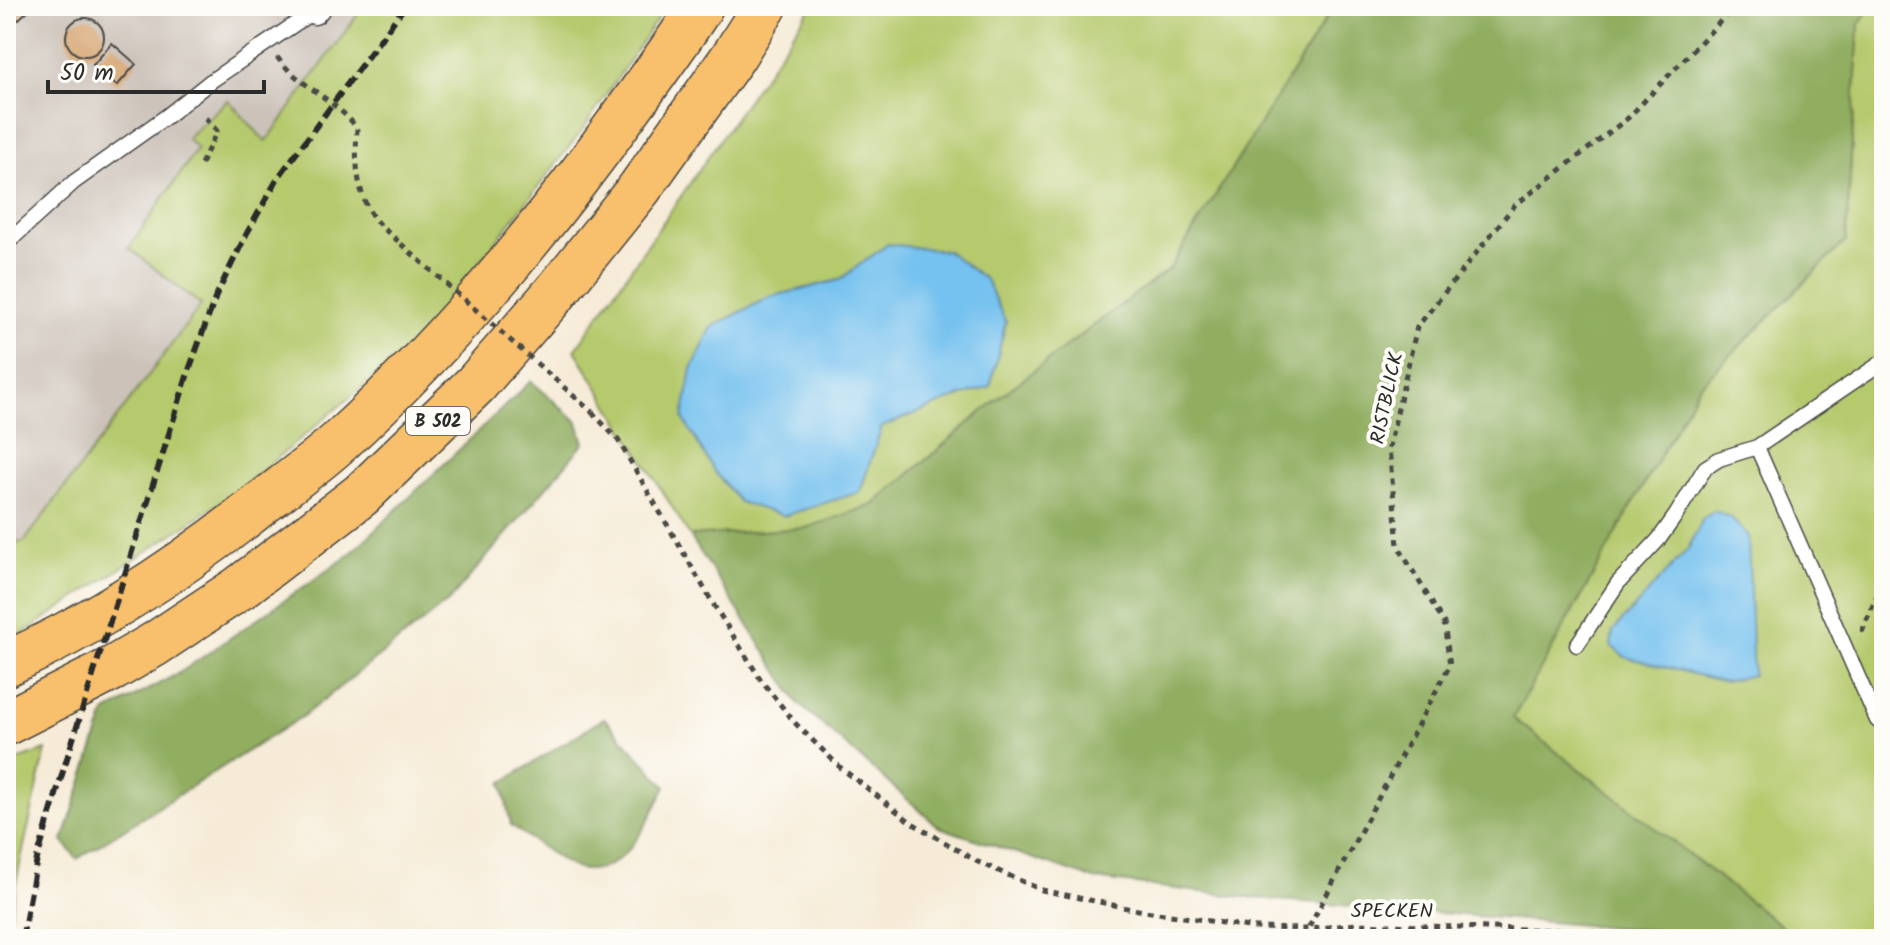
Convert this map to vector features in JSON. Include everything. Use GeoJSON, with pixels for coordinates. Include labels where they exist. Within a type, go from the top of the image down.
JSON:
{"type":"FeatureCollection","features":[{"type":"Feature","properties":{"kind":"highway","name":"B 502"},"geometry":{"type":"LineString","coordinates":[[6,664],[143,589],[212,543],[337,444],[435,348],[504,271],[588,167],[701,6]]}},
{"type":"Feature","properties":{"kind":"highway","name":"B 502"},"geometry":{"type":"LineString","coordinates":[[6,723],[155,644],[241,587],[361,495],[476,384],[556,292],[639,189],[733,57],[765,6]]}},
{"type":"Feature","properties":{"kind":"lane"},"geometry":{"type":"LineString","coordinates":[[6,244],[74,182],[316,9]]}},
{"type":"Feature","properties":{"kind":"lane"},"geometry":{"type":"LineString","coordinates":[[1577,645],[1618,583],[1659,539],[1705,468],[1719,459],[1757,447],[1884,361]]}},
{"type":"Feature","properties":{"kind":"lane"},"geometry":{"type":"LineString","coordinates":[[1757,447],[1850,661],[1877,720],[1884,725]]}},
{"type":"Feature","properties":{"kind":"path","name":"RISTBLICK"},"geometry":{"type":"LineString","coordinates":[[1308,929],[1450,665],[1444,623],[1398,546],[1389,447],[1417,327],[1514,206],[1628,118],[1735,6]]}},
{"type":"Feature","properties":{"kind":"path","name":"SPECKEN"},"geometry":{"type":"LineString","coordinates":[[268,43],[287,70],[347,116],[357,128],[355,153],[364,201],[376,221],[592,412],[618,440],[763,683],[796,724],[841,768],[912,823],[978,862],[1042,890],[1132,909],[1255,928],[1308,929],[1357,924],[1589,931],[1628,939]]}},
{"type":"Feature","properties":{"kind":"path"},"geometry":{"type":"LineString","coordinates":[[189,99],[217,131],[201,164]]}},
{"type":"Feature","properties":{"kind":"path"},"geometry":{"type":"LineString","coordinates":[[1850,661],[1884,578]]}},
{"type":"Feature","properties":{"kind":"path"},"geometry":{"type":"LineString","coordinates":[[1306,939],[1308,929]]}},
{"type":"Feature","properties":{"kind":"shaded area"},"geometry":{"type":"Polygon","coordinates":[[[6,6],[364,6],[265,143],[228,100],[188,139],[197,149],[130,248],[201,305],[24,542],[6,544],[6,6]]]}},
{"type":"Feature","properties":{"kind":"green space"},"geometry":{"type":"Polygon","coordinates":[[[364,6],[666,6],[584,128],[421,338],[239,490],[17,637],[6,641],[6,544],[24,542],[201,305],[129,248],[197,149],[187,138],[228,100],[266,142],[364,6]]]}},
{"type":"Feature","properties":{"kind":"green space"},"geometry":{"type":"Polygon","coordinates":[[[812,6],[1334,6],[1170,268],[1001,396],[873,505],[806,528],[690,536],[575,350],[812,6]]]}},
{"type":"Feature","properties":{"kind":"green space"},"geometry":{"type":"Polygon","coordinates":[[[1334,6],[1871,6],[1859,24],[1846,241],[1699,386],[1513,718],[1798,939],[1756,939],[1243,897],[1094,879],[939,827],[799,704],[690,536],[806,528],[873,505],[1001,396],[1170,268],[1334,6]]]}},
{"type":"Feature","properties":{"kind":"green space"},"geometry":{"type":"Polygon","coordinates":[[[1871,6],[1884,6],[1884,939],[1798,939],[1513,718],[1699,386],[1846,241],[1859,23],[1871,6]]]}},
{"type":"Feature","properties":{"kind":"green space"},"geometry":{"type":"Polygon","coordinates":[[[531,381],[578,422],[584,443],[449,601],[303,716],[77,859],[63,841],[105,713],[181,672],[348,556],[531,381]]]}},
{"type":"Feature","properties":{"kind":"green space"},"geometry":{"type":"Polygon","coordinates":[[[604,718],[666,787],[642,830],[622,856],[595,870],[578,869],[511,825],[502,783],[604,718]]]}},
{"type":"Feature","properties":{"kind":"green space"},"geometry":{"type":"Polygon","coordinates":[[[46,750],[21,859],[6,937],[6,764],[46,750]]]}},
{"type":"Feature","properties":{"kind":"water"},"geometry":{"type":"Polygon","coordinates":[[[888,244],[947,251],[986,280],[1006,322],[990,387],[882,427],[860,492],[784,516],[739,502],[714,471],[683,418],[692,369],[712,327],[769,297],[839,280],[888,244]]]}},
{"type":"Feature","properties":{"kind":"water"},"geometry":{"type":"Polygon","coordinates":[[[1714,511],[1730,517],[1748,536],[1753,675],[1725,682],[1625,657],[1611,646],[1613,631],[1688,549],[1703,519],[1714,511]]]}},
{"type":"Feature","properties":{"kind":"building"},"geometry":{"type":"Polygon","coordinates":[[[6,6],[33,6],[6,31],[6,6]]]}},
{"type":"Feature","properties":{"kind":"building"},"geometry":{"type":"Polygon","coordinates":[[[85,18],[98,24],[104,37],[98,50],[85,56],[72,50],[66,37],[72,24],[85,18]]]}},
{"type":"Feature","properties":{"kind":"building"},"geometry":{"type":"Polygon","coordinates":[[[112,43],[136,64],[117,86],[93,65],[112,43]]]}},
{"type":"Feature","properties":{"kind":"railway"},"geometry":{"type":"LineString","coordinates":[[22,939],[37,859],[64,768],[189,370],[216,296],[278,178],[405,6]]}}]}
